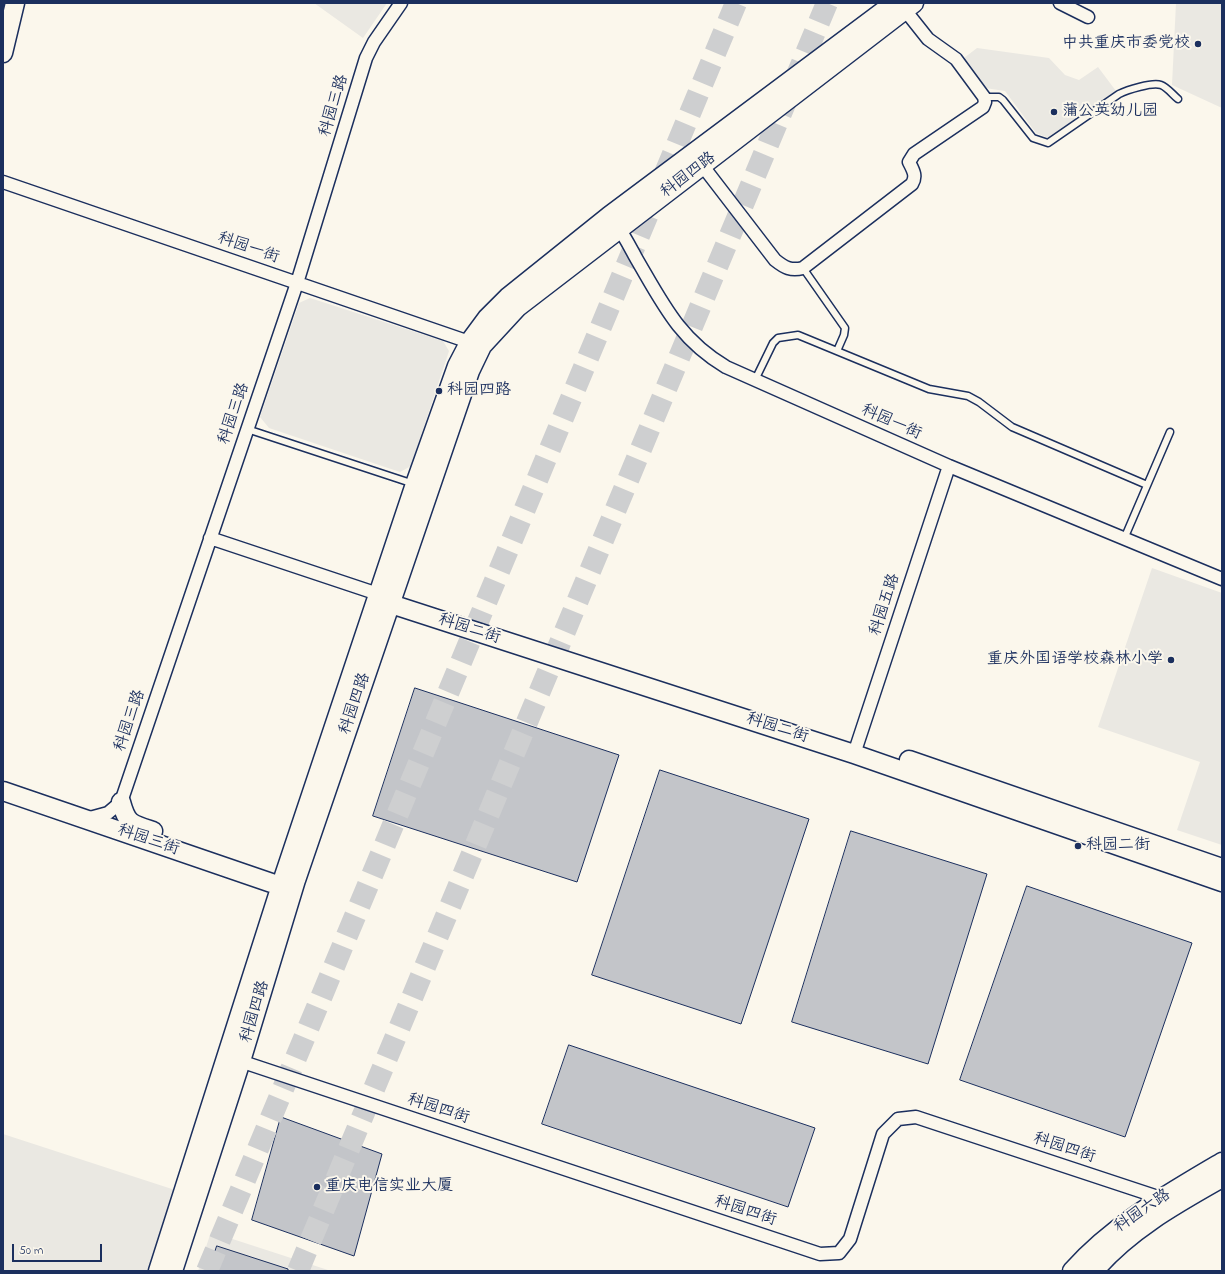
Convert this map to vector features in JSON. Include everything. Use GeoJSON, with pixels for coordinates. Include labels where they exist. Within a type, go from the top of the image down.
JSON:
{"type":"FeatureCollection","features":[{"type":"Feature","properties":{"kind":"main road"},"geometry":{"type":"LineString","coordinates":[[3,53],[16,3]]}},
{"type":"Feature","properties":{"kind":"main road","name":"科园四路"},"geometry":{"type":"LineString","coordinates":[[614,222],[702,165],[903,5]]}},
{"type":"Feature","properties":{"kind":"main road","name":"科园四路"},"geometry":{"type":"LineString","coordinates":[[173,1271],[234,1059],[288,883],[388,597],[470,371],[476,344],[487,318],[508,297],[614,222],[903,5]]}},
{"type":"Feature","properties":{"kind":"main road","name":"科园四路"},"geometry":{"type":"LineString","coordinates":[[388,597],[415,484],[457,366],[476,344]]}},
{"type":"Feature","properties":{"kind":"main road","name":"科园二街"},"geometry":{"type":"LineString","coordinates":[[388,597],[1222,868]]}},
{"type":"Feature","properties":{"kind":"main road","name":"科园二街"},"geometry":{"type":"LineString","coordinates":[[856,748],[1222,882]]}},
{"type":"Feature","properties":{"kind":"main road","name":"科园三街"},"geometry":{"type":"LineString","coordinates":[[3,791],[288,883]]}},
{"type":"Feature","properties":{"kind":"main road","name":"科园三街"},"geometry":{"type":"LineString","coordinates":[[121,802],[126,818],[137,826],[288,883]]}},
{"type":"Feature","properties":{"kind":"main road","name":"科园四路"},"geometry":{"type":"LineString","coordinates":[[158,1271],[234,1059]]}},
{"type":"Feature","properties":{"kind":"main road","name":"科园六路"},"geometry":{"type":"LineString","coordinates":[[1094,1271],[1165,1203],[1222,1162]]}},
{"type":"Feature","properties":{"kind":"main road","name":"科园六路"},"geometry":{"type":"LineString","coordinates":[[1072,1271],[1087,1254],[1119,1226],[1165,1203],[1222,1178]]}},
{"type":"Feature","properties":{"kind":"street","name":"科园三路"},"geometry":{"type":"LineString","coordinates":[[121,802],[297,282],[366,58],[374,42],[401,3]]}},
{"type":"Feature","properties":{"kind":"street"},"geometry":{"type":"LineString","coordinates":[[1060,3],[1088,17]]}},
{"type":"Feature","properties":{"kind":"street"},"geometry":{"type":"LineString","coordinates":[[702,165],[776,260],[784,267],[794,270],[803,268],[912,184],[915,179],[915,174],[909,162],[914,154],[983,107],[985,102],[984,96],[956,59],[928,39],[903,5]]}},
{"type":"Feature","properties":{"kind":"street","name":"科园一街"},"geometry":{"type":"LineString","coordinates":[[3,182],[476,344]]}},
{"type":"Feature","properties":{"kind":"street","name":"科园一街"},"geometry":{"type":"LineString","coordinates":[[614,222],[668,312],[689,340],[707,356],[726,367],[949,466],[1222,579]]}},
{"type":"Feature","properties":{"kind":"street","name":"科园五路"},"geometry":{"type":"LineString","coordinates":[[856,748],[949,466]]}},
{"type":"Feature","properties":{"kind":"street","name":"科园二街"},"geometry":{"type":"LineString","coordinates":[[210,538],[388,597]]}},
{"type":"Feature","properties":{"kind":"street"},"geometry":{"type":"LineString","coordinates":[[86,819],[108,813],[121,802]]}},
{"type":"Feature","properties":{"kind":"street","name":"科园四街"},"geometry":{"type":"LineString","coordinates":[[234,1059],[820,1254],[839,1252],[850,1239],[883,1134],[898,1119],[916,1117],[1165,1203]]}},
{"type":"Feature","properties":{"kind":"lane"},"geometry":{"type":"LineString","coordinates":[[984,96],[999,97],[1033,138],[1048,143],[1119,94],[1128,90],[1156,84],[1162,85],[1178,99]]}},
{"type":"Feature","properties":{"kind":"lane"},"geometry":{"type":"LineString","coordinates":[[803,268],[844,328],[844,335],[837,351]]}},
{"type":"Feature","properties":{"kind":"lane"},"geometry":{"type":"LineString","coordinates":[[755,380],[773,343],[778,338],[798,335],[930,388],[968,396],[979,402],[1012,427],[1147,485]]}},
{"type":"Feature","properties":{"kind":"lane"},"geometry":{"type":"LineString","coordinates":[[247,429],[415,484]]}},
{"type":"Feature","properties":{"kind":"lane"},"geometry":{"type":"LineString","coordinates":[[1124,539],[1170,432]]}},
{"type":"Feature","properties":{"kind":"shaded area"},"geometry":{"type":"Polygon","coordinates":[[[314,3],[387,3],[363,38],[314,3]]]}},
{"type":"Feature","properties":{"kind":"shaded area","name":"中共重庆市委党校"},"geometry":{"type":"Polygon","coordinates":[[[1176,3],[1222,3],[1222,108],[1172,85],[1176,3]]]}},
{"type":"Feature","properties":{"kind":"shaded area","name":"蒲公英幼儿园"},"geometry":{"type":"Polygon","coordinates":[[[977,48],[1049,58],[1065,75],[1079,80],[1098,67],[1116,91],[1051,139],[1036,133],[1005,91],[985,88],[964,58],[977,48]]]}},
{"type":"Feature","properties":{"kind":"shaded area"},"geometry":{"type":"Polygon","coordinates":[[[310,298],[443,341],[449,351],[411,466],[400,472],[269,428],[260,417],[299,303],[310,298]]]}},
{"type":"Feature","properties":{"kind":"shaded area","name":"重庆外国语学校森林小学"},"geometry":{"type":"Polygon","coordinates":[[[1152,568],[1222,593],[1222,845],[1177,830],[1200,762],[1098,727],[1152,568]]]}},
{"type":"Feature","properties":{"kind":"shaded area"},"geometry":{"type":"Polygon","coordinates":[[[3,1134],[175,1190],[148,1271],[3,1271],[3,1134]]]}},
{"type":"Feature","properties":{"kind":"shaded area"},"geometry":{"type":"Polygon","coordinates":[[[211,1232],[331,1271],[198,1271],[211,1232]]]}},
{"type":"Feature","properties":{"kind":"building"},"geometry":{"type":"Polygon","coordinates":[[[415,688],[619,755],[577,882],[373,816],[415,688]]]}},
{"type":"Feature","properties":{"kind":"building"},"geometry":{"type":"Polygon","coordinates":[[[660,770],[809,819],[741,1024],[592,975],[660,770]]]}},
{"type":"Feature","properties":{"kind":"building"},"geometry":{"type":"Polygon","coordinates":[[[851,831],[987,874],[928,1064],[792,1022],[851,831]]]}},
{"type":"Feature","properties":{"kind":"building"},"geometry":{"type":"Polygon","coordinates":[[[1027,886],[1192,943],[1125,1137],[960,1080],[1027,886]]]}},
{"type":"Feature","properties":{"kind":"building"},"geometry":{"type":"Polygon","coordinates":[[[569,1045],[815,1128],[788,1207],[542,1124],[569,1045]]]}},
{"type":"Feature","properties":{"kind":"building","name":"重庆电信实业大厦"},"geometry":{"type":"Polygon","coordinates":[[[281,1117],[382,1154],[354,1256],[252,1220],[281,1117]]]}},
{"type":"Feature","properties":{"kind":"building"},"geometry":{"type":"Polygon","coordinates":[[[217,1246],[288,1269],[288,1271],[209,1271],[217,1246]]]}},
{"type":"Feature","properties":{"kind":"tunnel"},"geometry":{"type":"LineString","coordinates":[[207,1271],[736,3]]}},
{"type":"Feature","properties":{"kind":"tunnel"},"geometry":{"type":"LineString","coordinates":[[298,1271],[827,3]]}},
{"type":"Feature","properties":{"kind":"place","name":"中共重庆市委党校"},"geometry":{"type":"Point","coordinates":[1198,44]}},
{"type":"Feature","properties":{"kind":"place","name":"蒲公英幼儿园"},"geometry":{"type":"Point","coordinates":[1054,112]}},
{"type":"Feature","properties":{"kind":"place","name":"科园四路"},"geometry":{"type":"Point","coordinates":[439,391]}},
{"type":"Feature","properties":{"kind":"place","name":"重庆外国语学校森林小学"},"geometry":{"type":"Point","coordinates":[1171,660]}},
{"type":"Feature","properties":{"kind":"place","name":"科园二街"},"geometry":{"type":"Point","coordinates":[1078,846]}},
{"type":"Feature","properties":{"kind":"place","name":"重庆电信实业大厦"},"geometry":{"type":"Point","coordinates":[317,1187]}}]}
